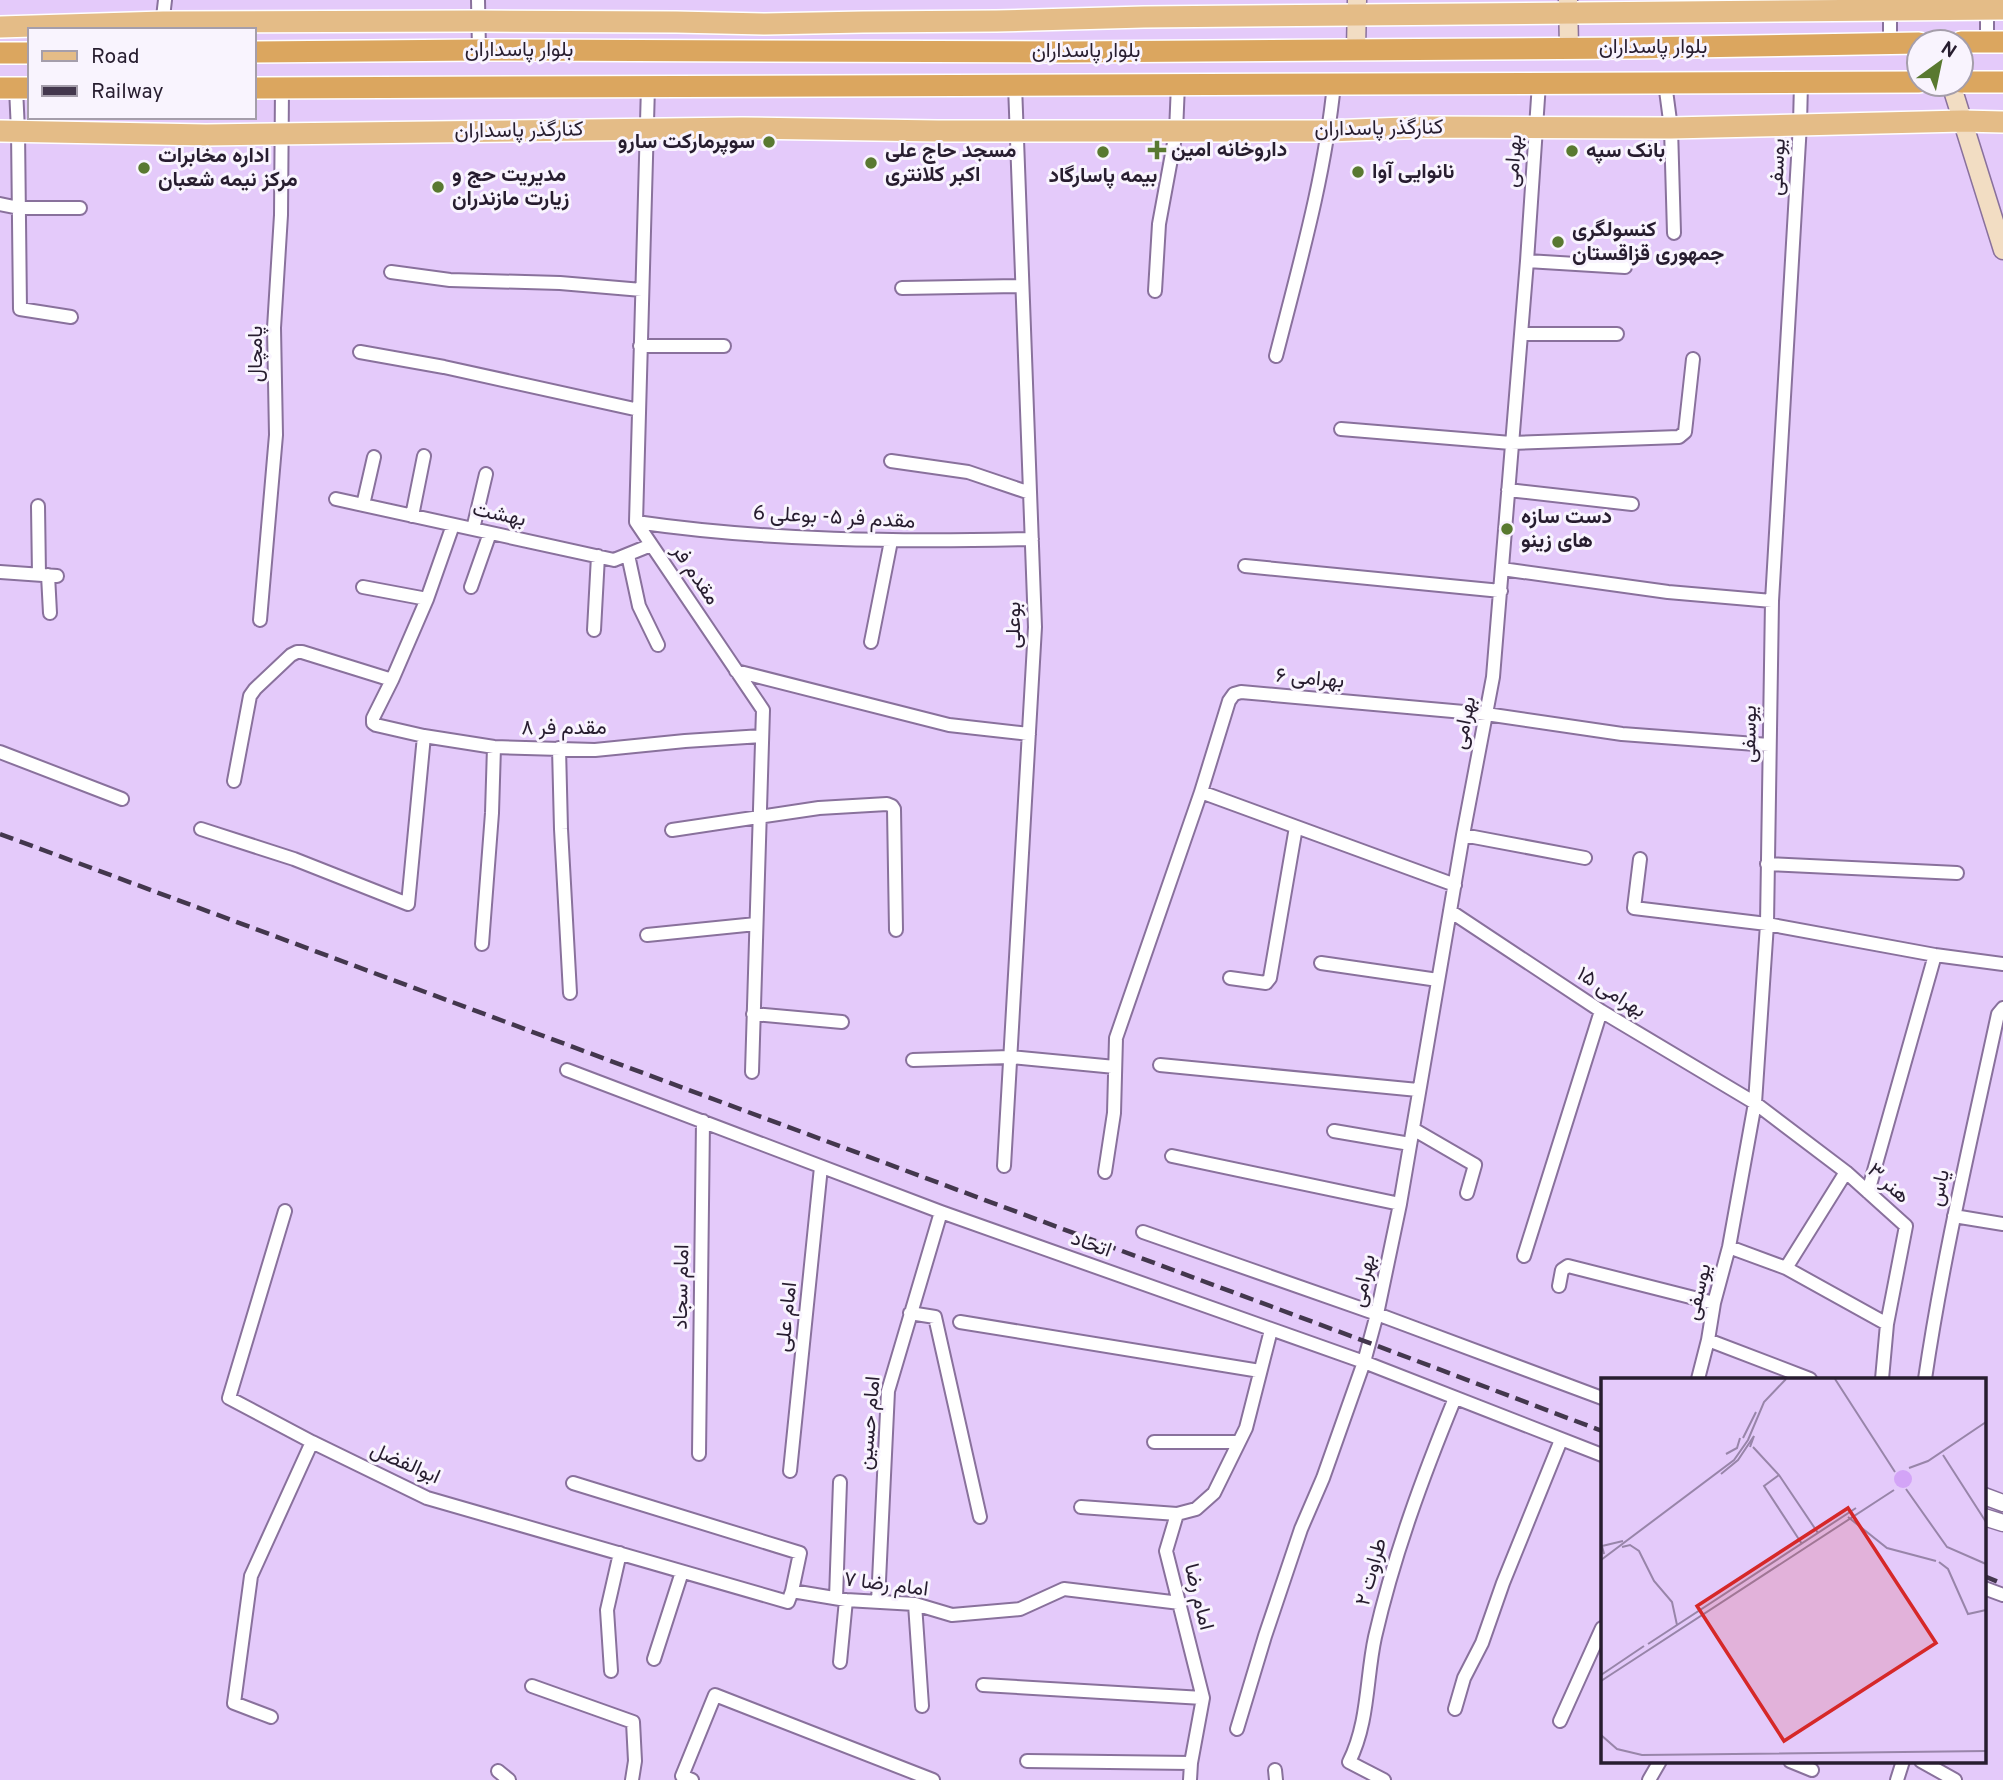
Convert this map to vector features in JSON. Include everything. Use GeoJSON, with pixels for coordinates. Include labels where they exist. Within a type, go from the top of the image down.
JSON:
{"type":"FeatureCollection","features":[{"type":"Feature","properties":{"kind":"highway"},"geometry":{"type":"LineString","coordinates":[[1975,42],[1995,42]]}},
{"type":"Feature","properties":{"kind":"highway","name":"بلوار پاسداران"},"geometry":{"type":"LineString","coordinates":[[256,52],[1065,52],[1905,43]]}},
{"type":"Feature","properties":{"kind":"highway"},"geometry":{"type":"LineString","coordinates":[[0,53],[28,53]]}},
{"type":"Feature","properties":{"kind":"highway","name":"بلوار پاسداران"},"geometry":{"type":"LineString","coordinates":[[256,88],[1905,82]]}},
{"type":"Feature","properties":{"kind":"highway"},"geometry":{"type":"LineString","coordinates":[[1975,82],[2003,82]]}},
{"type":"Feature","properties":{"kind":"main road"},"geometry":{"type":"LineString","coordinates":[[0,27],[162,26],[478,10],[765,24],[1355,5],[1891,5],[1995,9]]}},
{"type":"Feature","properties":{"kind":"main road"},"geometry":{"type":"LineString","coordinates":[[1355,5],[1356,50]]}},
{"type":"Feature","properties":{"kind":"main road"},"geometry":{"type":"LineString","coordinates":[[1568,7],[1569,47]]}},
{"type":"Feature","properties":{"kind":"main road"},"geometry":{"type":"LineString","coordinates":[[1956,98],[2003,250]]}},
{"type":"Feature","properties":{"kind":"main road","name":"کنارگذر پاسداران"},"geometry":{"type":"LineString","coordinates":[[9,131],[206,135],[742,128],[1176,132],[2003,122]]}},
{"type":"Feature","properties":{"kind":"street"},"geometry":{"type":"LineString","coordinates":[[162,26],[165,0]]}},
{"type":"Feature","properties":{"kind":"street"},"geometry":{"type":"LineString","coordinates":[[1890,44],[1891,5]]}},
{"type":"Feature","properties":{"kind":"street"},"geometry":{"type":"LineString","coordinates":[[1995,9],[1995,42]]}},
{"type":"Feature","properties":{"kind":"street"},"geometry":{"type":"LineString","coordinates":[[478,10],[479,50]]}},
{"type":"Feature","properties":{"kind":"street","name":"بهرامی"},"geometry":{"type":"LineString","coordinates":[[1237,1729],[1301,1529],[1323,1478],[1364,1362],[1400,1204],[1493,677],[1539,83]]}},
{"type":"Feature","properties":{"kind":"street"},"geometry":{"type":"LineString","coordinates":[[1665,83],[1671,128],[1674,233]]}},
{"type":"Feature","properties":{"kind":"street","name":"یوسفی"},"geometry":{"type":"LineString","coordinates":[[1698,1378],[1714,1303],[1730,1247],[1755,1103],[1767,924],[1772,601],[1801,83]]}},
{"type":"Feature","properties":{"kind":"street"},"geometry":{"type":"LineString","coordinates":[[1155,291],[1159,224],[1176,132],[1178,84]]}},
{"type":"Feature","properties":{"kind":"street"},"geometry":{"type":"LineString","coordinates":[[1276,356],[1301,261],[1329,131],[1334,84]]}},
{"type":"Feature","properties":{"kind":"street","name":"بوعلی"},"geometry":{"type":"LineString","coordinates":[[1004,1166],[1035,627],[1015,85]]}},
{"type":"Feature","properties":{"kind":"street"},"geometry":{"type":"LineString","coordinates":[[636,522],[648,86]]}},
{"type":"Feature","properties":{"kind":"street"},"geometry":{"type":"LineString","coordinates":[[15,88],[9,131],[19,208],[20,309],[71,317]]}},
{"type":"Feature","properties":{"kind":"street","name":"پامچال"},"geometry":{"type":"LineString","coordinates":[[260,620],[276,435],[274,328],[282,215],[282,88]]}},
{"type":"Feature","properties":{"kind":"street"},"geometry":{"type":"LineString","coordinates":[[0,204],[19,208],[80,208]]}},
{"type":"Feature","properties":{"kind":"street"},"geometry":{"type":"LineString","coordinates":[[1527,261],[1625,267]]}},
{"type":"Feature","properties":{"kind":"street"},"geometry":{"type":"LineString","coordinates":[[391,272],[450,280],[642,290]]}},
{"type":"Feature","properties":{"kind":"street"},"geometry":{"type":"LineString","coordinates":[[902,288],[1022,286]]}},
{"type":"Feature","properties":{"kind":"street"},"geometry":{"type":"LineString","coordinates":[[1521,334],[1617,334]]}},
{"type":"Feature","properties":{"kind":"street"},"geometry":{"type":"LineString","coordinates":[[640,346],[724,346]]}},
{"type":"Feature","properties":{"kind":"street"},"geometry":{"type":"LineString","coordinates":[[360,352],[444,366],[639,410]]}},
{"type":"Feature","properties":{"kind":"street"},"geometry":{"type":"LineString","coordinates":[[1341,429],[1511,443],[1682,436],[1685,432],[1693,359]]}},
{"type":"Feature","properties":{"kind":"street"},"geometry":{"type":"LineString","coordinates":[[412,516],[424,456]]}},
{"type":"Feature","properties":{"kind":"street"},"geometry":{"type":"LineString","coordinates":[[363,505],[374,457]]}},
{"type":"Feature","properties":{"kind":"street"},"geometry":{"type":"LineString","coordinates":[[891,461],[968,472],[1030,493]]}},
{"type":"Feature","properties":{"kind":"street"},"geometry":{"type":"LineString","coordinates":[[473,529],[486,474]]}},
{"type":"Feature","properties":{"kind":"street"},"geometry":{"type":"LineString","coordinates":[[1508,490],[1632,503]]}},
{"type":"Feature","properties":{"kind":"street","name":"بهشت"},"geometry":{"type":"LineString","coordinates":[[336,499],[614,560],[652,545]]}},
{"type":"Feature","properties":{"kind":"street"},"geometry":{"type":"LineString","coordinates":[[38,506],[51,613]]}},
{"type":"Feature","properties":{"kind":"street","name":"مقدم فر ۵- بوعلی 6"},"geometry":{"type":"LineString","coordinates":[[636,522],[681,528],[891,541],[1032,540]]}},
{"type":"Feature","properties":{"kind":"street","name":"مقدم فر"},"geometry":{"type":"LineString","coordinates":[[636,522],[763,710],[752,1072]]}},
{"type":"Feature","properties":{"kind":"street"},"geometry":{"type":"LineString","coordinates":[[234,780],[250,696],[291,655],[302,652],[392,680],[427,599],[453,525]]}},
{"type":"Feature","properties":{"kind":"street"},"geometry":{"type":"LineString","coordinates":[[471,587],[490,533]]}},
{"type":"Feature","properties":{"kind":"street"},"geometry":{"type":"LineString","coordinates":[[871,642],[891,541]]}},
{"type":"Feature","properties":{"kind":"street"},"geometry":{"type":"LineString","coordinates":[[628,555],[639,606],[658,645]]}},
{"type":"Feature","properties":{"kind":"street"},"geometry":{"type":"LineString","coordinates":[[594,630],[598,556]]}},
{"type":"Feature","properties":{"kind":"street"},"geometry":{"type":"LineString","coordinates":[[1245,566],[1500,590]]}},
{"type":"Feature","properties":{"kind":"street"},"geometry":{"type":"LineString","coordinates":[[1502,569],[1668,592],[1772,601]]}},
{"type":"Feature","properties":{"kind":"street"},"geometry":{"type":"LineString","coordinates":[[0,572],[48,575]]}},
{"type":"Feature","properties":{"kind":"street"},"geometry":{"type":"LineString","coordinates":[[363,587],[427,599]]}},
{"type":"Feature","properties":{"kind":"street"},"geometry":{"type":"LineString","coordinates":[[736,671],[949,725],[1029,734]]}},
{"type":"Feature","properties":{"kind":"street","name":"مقدم فر ۸"},"geometry":{"type":"LineString","coordinates":[[392,680],[373,718],[376,726],[494,747],[595,750],[762,736]]}},
{"type":"Feature","properties":{"kind":"street","name":"بهرامی ۶"},"geometry":{"type":"LineString","coordinates":[[1105,1172],[1114,1113],[1116,1038],[1158,910],[1201,792],[1228,701],[1234,694],[1241,692],[1486,714],[1622,734],[1769,746]]}},
{"type":"Feature","properties":{"kind":"street"},"geometry":{"type":"LineString","coordinates":[[201,828],[294,859],[408,904],[424,736]]}},
{"type":"Feature","properties":{"kind":"street"},"geometry":{"type":"LineString","coordinates":[[482,944],[494,747]]}},
{"type":"Feature","properties":{"kind":"street"},"geometry":{"type":"LineString","coordinates":[[559,748],[561,842],[570,993]]}},
{"type":"Feature","properties":{"kind":"street"},"geometry":{"type":"LineString","coordinates":[[0,752],[122,799]]}},
{"type":"Feature","properties":{"kind":"street"},"geometry":{"type":"LineString","coordinates":[[1201,792],[1455,885]]}},
{"type":"Feature","properties":{"kind":"street"},"geometry":{"type":"LineString","coordinates":[[672,830],[819,808],[887,804],[892,806],[896,930]]}},
{"type":"Feature","properties":{"kind":"street"},"geometry":{"type":"LineString","coordinates":[[1230,978],[1266,983],[1270,978],[1296,827]]}},
{"type":"Feature","properties":{"kind":"street"},"geometry":{"type":"LineString","coordinates":[[1463,835],[1586,858]]}},
{"type":"Feature","properties":{"kind":"street"},"geometry":{"type":"LineString","coordinates":[[1640,859],[1634,908],[1767,924],[1935,955],[2003,964]]}},
{"type":"Feature","properties":{"kind":"street"},"geometry":{"type":"LineString","coordinates":[[1767,864],[1957,873]]}},
{"type":"Feature","properties":{"kind":"street","name":"بهرامی ۱۵"},"geometry":{"type":"LineString","coordinates":[[1450,911],[1601,1011],[1755,1103]]}},
{"type":"Feature","properties":{"kind":"street"},"geometry":{"type":"LineString","coordinates":[[647,935],[756,925]]}},
{"type":"Feature","properties":{"kind":"street"},"geometry":{"type":"LineString","coordinates":[[1868,1192],[1935,955]]}},
{"type":"Feature","properties":{"kind":"street"},"geometry":{"type":"LineString","coordinates":[[1321,963],[1438,981]]}},
{"type":"Feature","properties":{"kind":"street","name":"یاس"},"geometry":{"type":"LineString","coordinates":[[1925,1378],[1954,1216],[1998,1014],[2003,1008]]}},
{"type":"Feature","properties":{"kind":"street"},"geometry":{"type":"LineString","coordinates":[[1524,1255],[1601,1011]]}},
{"type":"Feature","properties":{"kind":"street"},"geometry":{"type":"LineString","coordinates":[[753,1014],[842,1022]]}},
{"type":"Feature","properties":{"kind":"street"},"geometry":{"type":"LineString","coordinates":[[913,1060],[1010,1056],[1115,1066]]}},
{"type":"Feature","properties":{"kind":"street"},"geometry":{"type":"LineString","coordinates":[[1160,1065],[1418,1090]]}},
{"type":"Feature","properties":{"kind":"street","name":"اتحاد"},"geometry":{"type":"LineString","coordinates":[[567,1070],[941,1212],[1364,1362],[1601,1455]]}},
{"type":"Feature","properties":{"kind":"street","name":"هنر ۳"},"geometry":{"type":"LineString","coordinates":[[1755,1103],[1846,1172],[1906,1226],[1887,1324],[1882,1378]]}},
{"type":"Feature","properties":{"kind":"street","name":"امام سجاد"},"geometry":{"type":"LineString","coordinates":[[699,1454],[703,1121]]}},
{"type":"Feature","properties":{"kind":"street"},"geometry":{"type":"LineString","coordinates":[[1413,1129],[1475,1165],[1467,1193]]}},
{"type":"Feature","properties":{"kind":"street"},"geometry":{"type":"LineString","coordinates":[[1334,1131],[1410,1144]]}},
{"type":"Feature","properties":{"kind":"street"},"geometry":{"type":"LineString","coordinates":[[1172,1157],[1400,1204]]}},
{"type":"Feature","properties":{"kind":"street","name":"امام علی"},"geometry":{"type":"LineString","coordinates":[[790,1471],[821,1167]]}},
{"type":"Feature","properties":{"kind":"street"},"geometry":{"type":"LineString","coordinates":[[1786,1268],[1846,1172]]}},
{"type":"Feature","properties":{"kind":"street","name":"ابوالفضل"},"geometry":{"type":"LineString","coordinates":[[285,1211],[229,1398],[427,1498],[682,1572],[790,1596]]}},
{"type":"Feature","properties":{"kind":"street","name":"امام حسین"},"geometry":{"type":"LineString","coordinates":[[878,1602],[888,1391],[941,1212]]}},
{"type":"Feature","properties":{"kind":"street"},"geometry":{"type":"LineString","coordinates":[[1954,1216],[2003,1224]]}},
{"type":"Feature","properties":{"kind":"street"},"geometry":{"type":"LineString","coordinates":[[1143,1232],[1377,1314],[1601,1398]]}},
{"type":"Feature","properties":{"kind":"street"},"geometry":{"type":"LineString","coordinates":[[1730,1247],[1786,1268],[1887,1324]]}},
{"type":"Feature","properties":{"kind":"street"},"geometry":{"type":"LineString","coordinates":[[1559,1286],[1562,1270],[1568,1266],[1714,1303]]}},
{"type":"Feature","properties":{"kind":"street"},"geometry":{"type":"LineString","coordinates":[[910,1313],[935,1317],[980,1517]]}},
{"type":"Feature","properties":{"kind":"street"},"geometry":{"type":"LineString","coordinates":[[960,1322],[1261,1371]]}},
{"type":"Feature","properties":{"kind":"street"},"geometry":{"type":"LineString","coordinates":[[1081,1507],[1177,1514],[1196,1509],[1214,1493],[1246,1428],[1271,1331]]}},
{"type":"Feature","properties":{"kind":"street"},"geometry":{"type":"LineString","coordinates":[[1708,1340],[1807,1378]]}},
{"type":"Feature","properties":{"kind":"street","name":"طراوت ۲"},"geometry":{"type":"LineString","coordinates":[[1384,1780],[1349,1762],[1358,1745],[1367,1700],[1374,1640],[1390,1577],[1406,1522],[1454,1398]]}},
{"type":"Feature","properties":{"kind":"street"},"geometry":{"type":"LineString","coordinates":[[1455,1709],[1464,1678],[1482,1643],[1503,1583],[1561,1440]]}},
{"type":"Feature","properties":{"kind":"street"},"geometry":{"type":"LineString","coordinates":[[271,1717],[234,1703],[251,1576],[312,1442]]}},
{"type":"Feature","properties":{"kind":"street"},"geometry":{"type":"LineString","coordinates":[[1154,1442],[1239,1443]]}},
{"type":"Feature","properties":{"kind":"street"},"geometry":{"type":"LineString","coordinates":[[839,1662],[840,1482]]}},
{"type":"Feature","properties":{"kind":"street"},"geometry":{"type":"LineString","coordinates":[[573,1483],[800,1553],[790,1596]]}},
{"type":"Feature","properties":{"kind":"street"},"geometry":{"type":"LineString","coordinates":[[1986,1497],[2003,1503]]}},
{"type":"Feature","properties":{"kind":"street","name":"امام رضا"},"geometry":{"type":"LineString","coordinates":[[1177,1514],[1166,1551],[1203,1698],[1190,1780]]}},
{"type":"Feature","properties":{"kind":"street"},"geometry":{"type":"LineString","coordinates":[[1986,1518],[2003,1524]]}},
{"type":"Feature","properties":{"kind":"street"},"geometry":{"type":"LineString","coordinates":[[611,1671],[607,1610],[620,1553]]}},
{"type":"Feature","properties":{"kind":"street"},"geometry":{"type":"LineString","coordinates":[[654,1659],[682,1572]]}},
{"type":"Feature","properties":{"kind":"street","name":"امام رضا ۷"},"geometry":{"type":"LineString","coordinates":[[790,1596],[915,1604],[952,1615],[1020,1609],[1063,1589],[1180,1603]]}},
{"type":"Feature","properties":{"kind":"street"},"geometry":{"type":"LineString","coordinates":[[1986,1589],[2003,1595]]}},
{"type":"Feature","properties":{"kind":"street"},"geometry":{"type":"LineString","coordinates":[[915,1604],[922,1706]]}},
{"type":"Feature","properties":{"kind":"street"},"geometry":{"type":"LineString","coordinates":[[1560,1721],[1601,1630]]}},
{"type":"Feature","properties":{"kind":"street"},"geometry":{"type":"LineString","coordinates":[[983,1685],[1203,1698]]}},
{"type":"Feature","properties":{"kind":"street"},"geometry":{"type":"LineString","coordinates":[[532,1686],[633,1722],[635,1761],[632,1780]]}},
{"type":"Feature","properties":{"kind":"street"},"geometry":{"type":"LineString","coordinates":[[685,1779],[715,1695],[933,1780]]}},
{"type":"Feature","properties":{"kind":"street"},"geometry":{"type":"LineString","coordinates":[[1027,1761],[1191,1763]]}},
{"type":"Feature","properties":{"kind":"street"},"geometry":{"type":"LineString","coordinates":[[1649,1780],[1659,1762]]}},
{"type":"Feature","properties":{"kind":"street"},"geometry":{"type":"LineString","coordinates":[[1793,1762],[1813,1770]]}},
{"type":"Feature","properties":{"kind":"street"},"geometry":{"type":"LineString","coordinates":[[1897,1780],[1903,1762]]}},
{"type":"Feature","properties":{"kind":"street"},"geometry":{"type":"LineString","coordinates":[[1923,1762],[1955,1780]]}},
{"type":"Feature","properties":{"kind":"street"},"geometry":{"type":"LineString","coordinates":[[498,1771],[509,1780]]}},
{"type":"Feature","properties":{"kind":"railway"},"geometry":{"type":"LineString","coordinates":[[0,834],[1601,1431]]}},
{"type":"Feature","properties":{"kind":"railway"},"geometry":{"type":"LineString","coordinates":[[1986,1577],[2003,1584]]}},
{"type":"Feature","properties":{"kind":"place","name":"سوپرمارکت سارو"},"geometry":{"type":"Point","coordinates":[769,142]}},
{"type":"Feature","properties":{"kind":"place","name":"داروخانه امین"},"geometry":{"type":"Point","coordinates":[1157,150]}},
{"type":"Feature","properties":{"kind":"place","name":"بانک سپه"},"geometry":{"type":"Point","coordinates":[1572,151]}},
{"type":"Feature","properties":{"kind":"place","name":"بیمه پاسارگاد"},"geometry":{"type":"Point","coordinates":[1103,152]}},
{"type":"Feature","properties":{"kind":"place","name":"مسجد حاج علی اکبر کلانتری"},"geometry":{"type":"Point","coordinates":[871,163]}},
{"type":"Feature","properties":{"kind":"place","name":"اداره مخابرات مرکز نیمه شعبان"},"geometry":{"type":"Point","coordinates":[144,168]}},
{"type":"Feature","properties":{"kind":"place","name":"نانوایی آوا"},"geometry":{"type":"Point","coordinates":[1358,172]}},
{"type":"Feature","properties":{"kind":"place","name":"مدیریت حج و زیارت مازندران"},"geometry":{"type":"Point","coordinates":[438,187]}},
{"type":"Feature","properties":{"kind":"place","name":"کنسولگری جمهوری قزاقستان"},"geometry":{"type":"Point","coordinates":[1558,242]}},
{"type":"Feature","properties":{"kind":"place","name":"دست سازه های زینو"},"geometry":{"type":"Point","coordinates":[1507,529]}}]}
